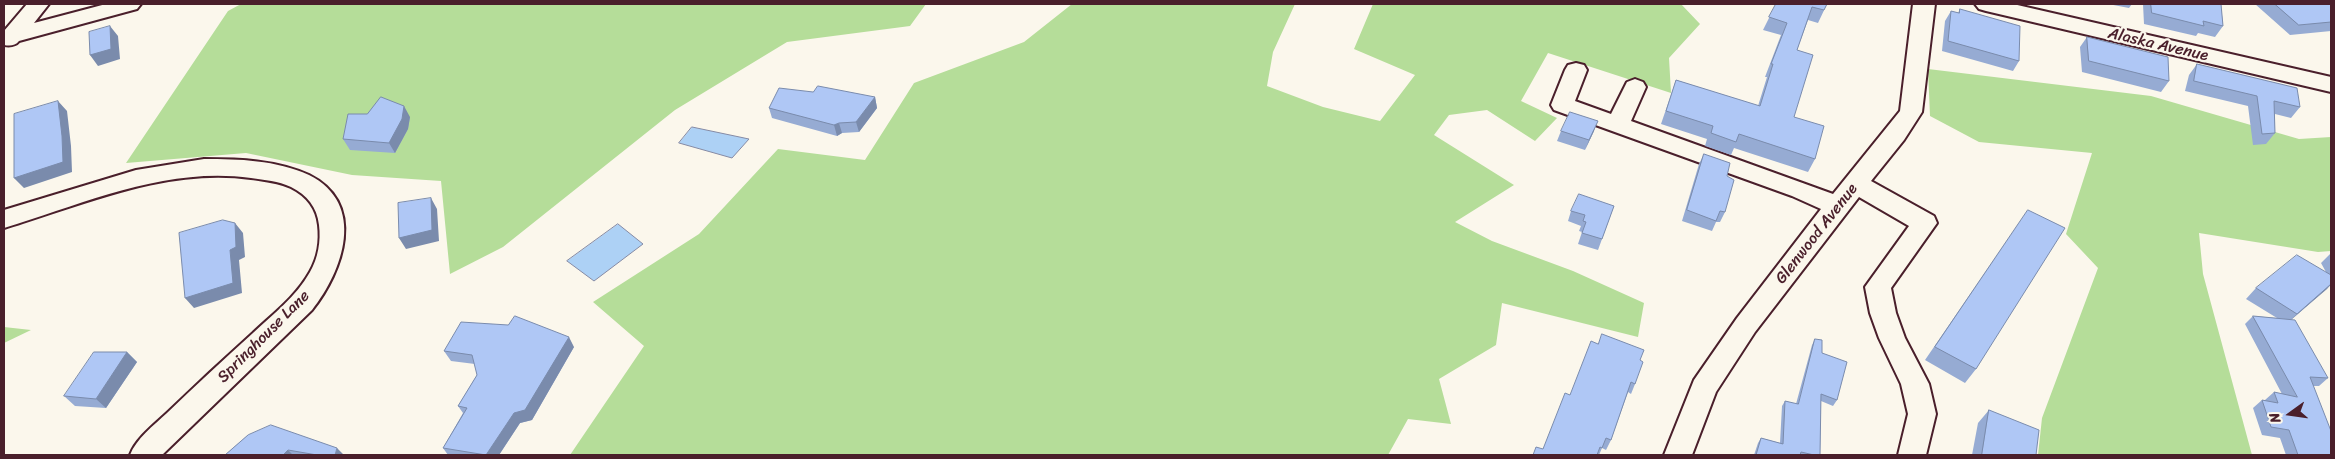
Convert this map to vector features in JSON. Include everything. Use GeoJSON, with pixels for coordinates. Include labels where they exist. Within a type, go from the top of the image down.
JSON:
{"type":"FeatureCollection","features":[{"type":"Feature","properties":{"kind":"street"},"geometry":{"type":"LineString","coordinates":[[7,40],[38,4]]}},
{"type":"Feature","properties":{"kind":"street"},"geometry":{"type":"LineString","coordinates":[[7,40],[130,4]]}},
{"type":"Feature","properties":{"kind":"street","name":"Glenwood Avenue"},"geometry":{"type":"LineString","coordinates":[[1678,455],[1704,388],[1746,325],[1896,134],[1911,112],[1924,4]]}},
{"type":"Feature","properties":{"kind":"street","name":"Alaska Avenue"},"geometry":{"type":"LineString","coordinates":[[1986,4],[2331,85]]}},
{"type":"Feature","properties":{"kind":"street"},"geometry":{"type":"LineString","coordinates":[[1576,70],[1562,105],[1801,190],[1838,206]]}},
{"type":"Feature","properties":{"kind":"street"},"geometry":{"type":"LineString","coordinates":[[1617,125],[1635,87]]}},
{"type":"Feature","properties":{"kind":"street","name":"Springhouse Lane"},"geometry":{"type":"LineString","coordinates":[[4,219],[135,179],[203,169],[244,169],[290,176],[304,182],[321,196],[330,213],[333,234],[329,258],[311,292],[289,318],[144,455]]}},
{"type":"Feature","properties":{"kind":"street"},"geometry":{"type":"LineString","coordinates":[[1856,184],[1925,223],[1878,287],[1883,313],[1892,338],[1915,384],[1922,414],[1912,455]]}},
{"type":"Feature","properties":{"kind":"green space"},"geometry":{"type":"Polygon","coordinates":[[[241,4],[926,4],[910,26],[787,42],[675,110],[503,247],[450,274],[441,181],[352,175],[246,153],[126,163],[228,11],[241,4]]]}},
{"type":"Feature","properties":{"kind":"green space"},"geometry":{"type":"Polygon","coordinates":[[[1072,4],[1295,4],[1273,52],[1267,86],[1323,107],[1380,121],[1415,75],[1354,49],[1373,4],[1681,4],[1700,24],[1669,58],[1671,93],[1548,53],[1521,101],[1557,118],[1535,141],[1487,110],[1449,115],[1434,135],[1514,185],[1455,222],[1492,241],[1573,271],[1644,303],[1638,337],[1502,303],[1496,345],[1439,379],[1451,424],[1408,419],[1388,455],[570,455],[644,346],[593,302],[699,234],[778,149],[865,160],[914,83],[1024,42],[1072,4]]]}},
{"type":"Feature","properties":{"kind":"green space"},"geometry":{"type":"Polygon","coordinates":[[[1928,69],[2151,96],[2299,139],[2331,137],[2331,251],[2318,252],[2199,233],[2203,274],[2252,455],[2038,455],[2042,418],[2098,268],[2066,234],[2092,153],[1979,142],[1930,116],[1928,69]]]}},
{"type":"Feature","properties":{"kind":"green space"},"geometry":{"type":"Polygon","coordinates":[[[4,327],[31,330],[4,343],[4,327]]]}},
{"type":"Feature","properties":{"kind":"water"},"geometry":{"type":"Polygon","coordinates":[[[692,127],[749,139],[732,158],[679,143],[692,127]]]}},
{"type":"Feature","properties":{"kind":"water"},"geometry":{"type":"Polygon","coordinates":[[[618,224],[643,244],[594,281],[567,261],[618,224]]]}},
{"type":"Feature","properties":{"kind":"building"},"geometry":{"type":"Polygon","coordinates":[[[1776,4],[1827,4],[1824,10],[1812,7],[1797,50],[1813,55],[1794,117],[1824,126],[1815,159],[1739,134],[1736,142],[1711,133],[1713,126],[1666,111],[1676,80],[1760,106],[1773,64],[1771,64],[1787,23],[1769,17],[1776,4]]]}},
{"type":"Feature","properties":{"kind":"building"},"geometry":{"type":"Polygon","coordinates":[[[2151,4],[2221,4],[2223,26],[2203,21],[2204,26],[2152,13],[2151,4]]]}},
{"type":"Feature","properties":{"kind":"building"},"geometry":{"type":"Polygon","coordinates":[[[2275,4],[2331,4],[2331,22],[2299,25],[2275,4]]]}},
{"type":"Feature","properties":{"kind":"building"},"geometry":{"type":"Polygon","coordinates":[[[1960,9],[2020,26],[2019,61],[1948,41],[1951,11],[1959,13],[1960,9]]]}},
{"type":"Feature","properties":{"kind":"building"},"geometry":{"type":"Polygon","coordinates":[[[110,26],[111,49],[90,55],[89,32],[110,26]]]}},
{"type":"Feature","properties":{"kind":"building"},"geometry":{"type":"Polygon","coordinates":[[[2087,37],[2168,57],[2169,81],[2089,61],[2087,37]]]}},
{"type":"Feature","properties":{"kind":"building"},"geometry":{"type":"Polygon","coordinates":[[[2197,64],[2297,88],[2300,107],[2274,101],[2275,133],[2262,134],[2257,96],[2194,81],[2197,64]]]}},
{"type":"Feature","properties":{"kind":"building"},"geometry":{"type":"Polygon","coordinates":[[[818,86],[875,97],[856,122],[834,125],[769,108],[779,88],[813,92],[818,86]]]}},
{"type":"Feature","properties":{"kind":"building"},"geometry":{"type":"Polygon","coordinates":[[[381,97],[404,106],[402,119],[389,143],[343,139],[348,114],[367,114],[381,97]]]}},
{"type":"Feature","properties":{"kind":"building"},"geometry":{"type":"Polygon","coordinates":[[[58,101],[63,162],[14,178],[14,114],[58,101]]]}},
{"type":"Feature","properties":{"kind":"building"},"geometry":{"type":"Polygon","coordinates":[[[1570,112],[1598,121],[1589,140],[1561,131],[1570,112]]]}},
{"type":"Feature","properties":{"kind":"building"},"geometry":{"type":"Polygon","coordinates":[[[1704,154],[1730,163],[1727,176],[1734,180],[1725,212],[1720,211],[1716,221],[1687,210],[1704,154]]]}},
{"type":"Feature","properties":{"kind":"building"},"geometry":{"type":"Polygon","coordinates":[[[1579,194],[1614,206],[1602,239],[1582,233],[1586,222],[1583,221],[1585,215],[1571,211],[1579,194]]]}},
{"type":"Feature","properties":{"kind":"building"},"geometry":{"type":"Polygon","coordinates":[[[431,198],[432,230],[399,238],[398,203],[431,198]]]}},
{"type":"Feature","properties":{"kind":"building"},"geometry":{"type":"Polygon","coordinates":[[[2028,210],[2065,228],[1976,369],[1935,347],[2028,210]]]}},
{"type":"Feature","properties":{"kind":"building"},"geometry":{"type":"Polygon","coordinates":[[[223,220],[235,223],[236,247],[230,250],[233,283],[185,298],[179,233],[223,220]]]}},
{"type":"Feature","properties":{"kind":"building"},"geometry":{"type":"Polygon","coordinates":[[[2297,255],[2331,275],[2331,284],[2297,314],[2256,288],[2297,255]]]}},
{"type":"Feature","properties":{"kind":"building"},"geometry":{"type":"Polygon","coordinates":[[[515,316],[569,337],[525,410],[514,413],[486,455],[443,448],[467,408],[458,406],[477,375],[472,355],[444,351],[461,322],[508,325],[515,316]]]}},
{"type":"Feature","properties":{"kind":"building"},"geometry":{"type":"Polygon","coordinates":[[[2253,316],[2295,320],[2328,378],[2310,377],[2331,431],[2331,455],[2298,455],[2289,430],[2271,427],[2262,400],[2278,403],[2274,392],[2297,397],[2253,316]]]}},
{"type":"Feature","properties":{"kind":"building"},"geometry":{"type":"Polygon","coordinates":[[[1602,334],[1644,350],[1640,360],[1643,362],[1635,384],[1631,382],[1611,440],[1606,438],[1597,455],[1533,455],[1536,447],[1543,449],[1565,393],[1570,395],[1591,341],[1598,344],[1602,334]]]}},
{"type":"Feature","properties":{"kind":"building"},"geometry":{"type":"Polygon","coordinates":[[[1815,339],[1822,340],[1822,353],[1847,362],[1837,400],[1821,394],[1820,455],[1801,452],[1800,455],[1756,455],[1761,438],[1783,444],[1785,401],[1798,404],[1815,339]]]}},
{"type":"Feature","properties":{"kind":"building"},"geometry":{"type":"Polygon","coordinates":[[[94,352],[127,352],[96,399],[64,396],[94,352]]]}},
{"type":"Feature","properties":{"kind":"building"},"geometry":{"type":"Polygon","coordinates":[[[1989,410],[2039,430],[2036,455],[1982,455],[1989,410]]]}},
{"type":"Feature","properties":{"kind":"building"},"geometry":{"type":"Polygon","coordinates":[[[271,425],[337,448],[335,455],[317,455],[288,450],[283,455],[225,455],[248,435],[271,425]]]}}]}
